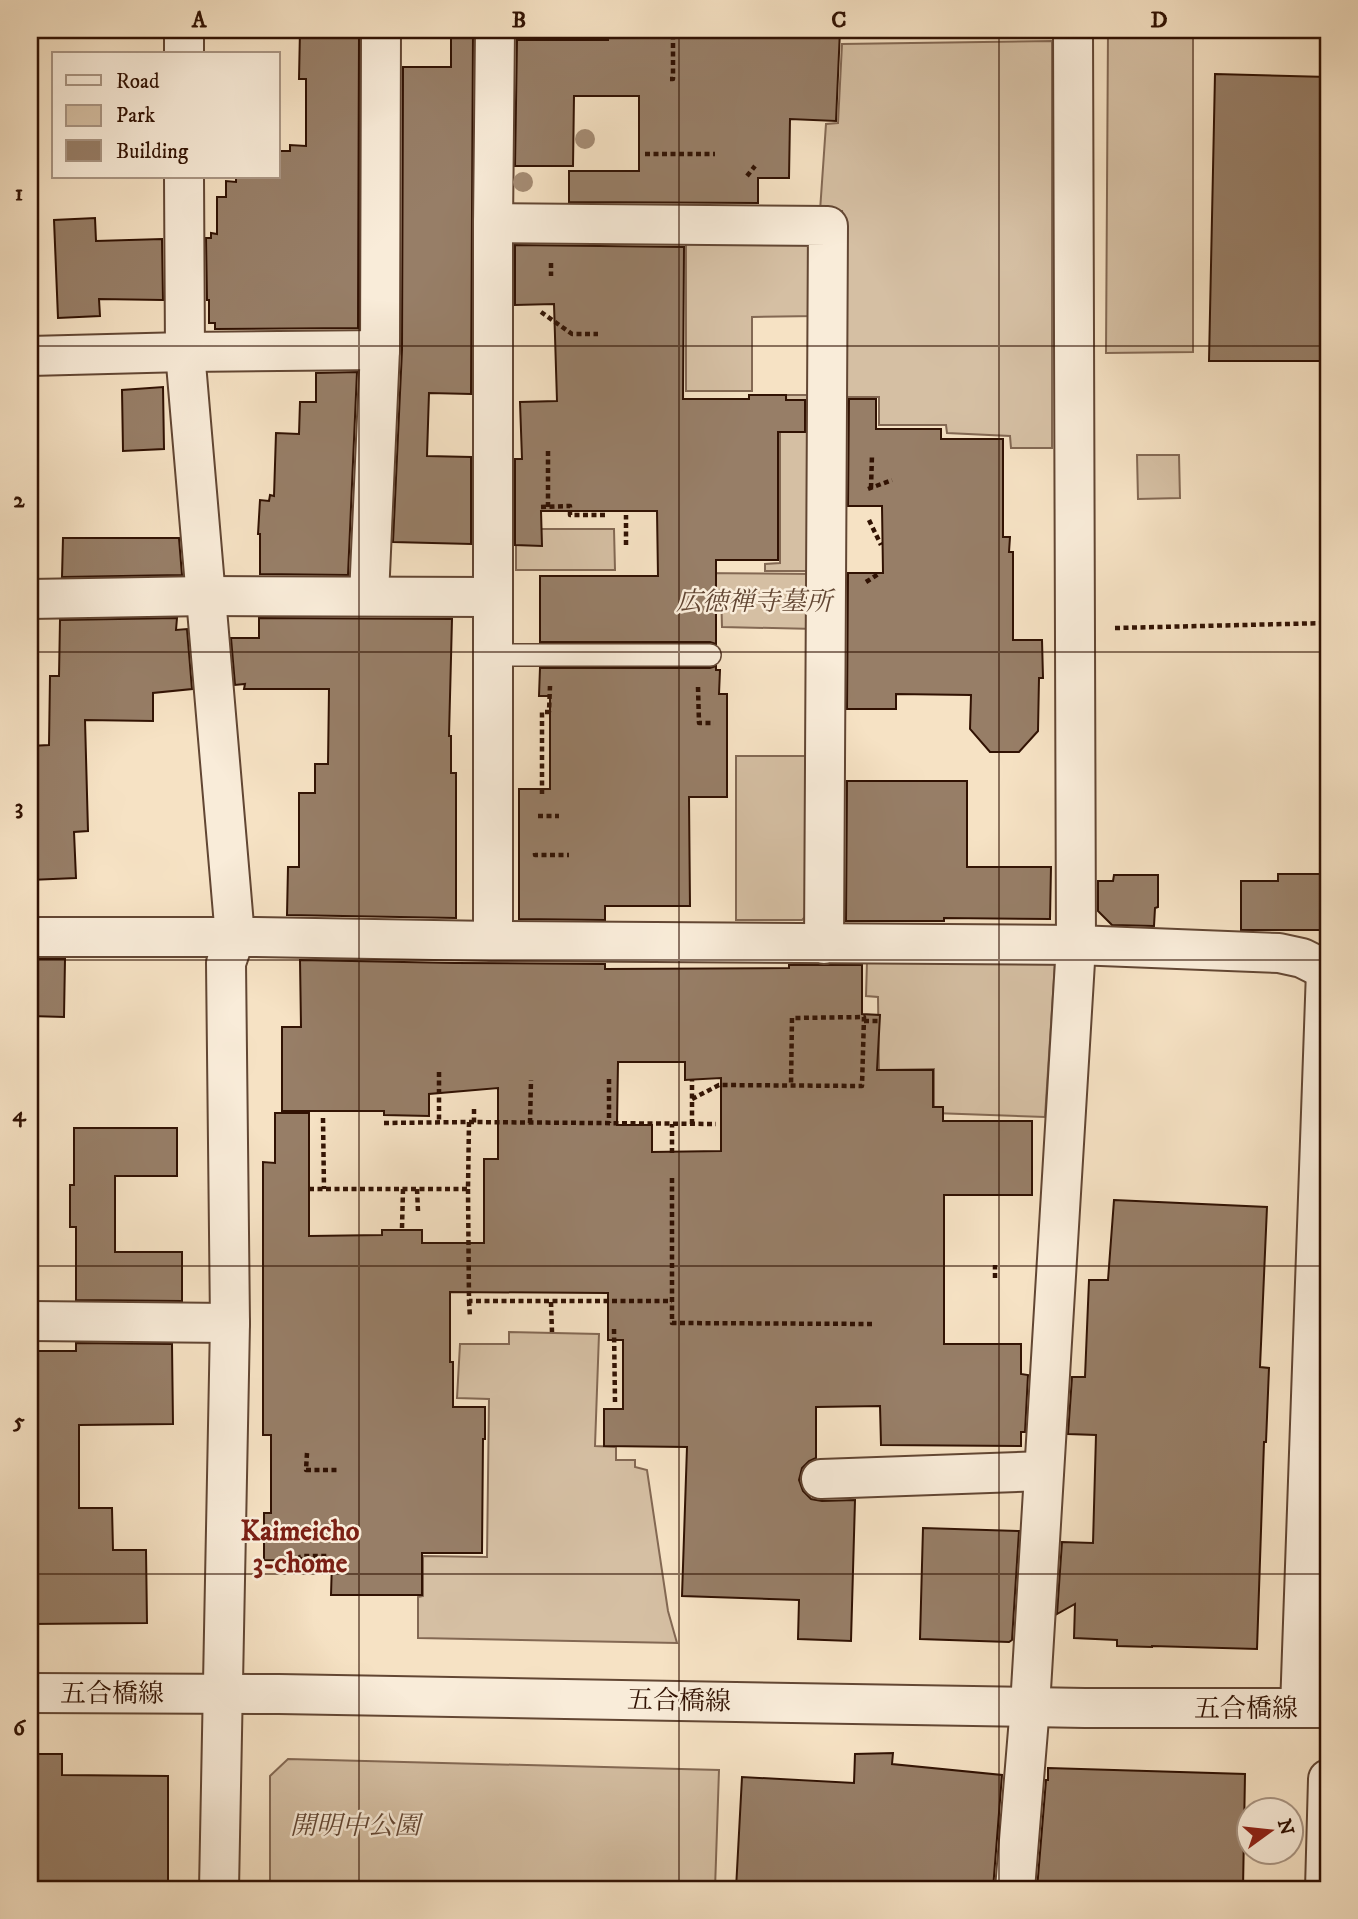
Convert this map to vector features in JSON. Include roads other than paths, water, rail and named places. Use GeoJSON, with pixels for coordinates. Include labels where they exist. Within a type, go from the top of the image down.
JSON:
{"type":"FeatureCollection","features":[{"type":"Feature","properties":{"kind":"street"},"geometry":{"type":"LineString","coordinates":[[184,30],[184,52]]}},
{"type":"Feature","properties":{"kind":"street"},"geometry":{"type":"LineString","coordinates":[[369,596],[380,350],[381,30]]}},
{"type":"Feature","properties":{"kind":"street"},"geometry":{"type":"LineString","coordinates":[[493,941],[495,30]]}},
{"type":"Feature","properties":{"kind":"street"},"geometry":{"type":"LineString","coordinates":[[1015,1889],[1030,1706],[1076,945],[1073,30]]}},
{"type":"Feature","properties":{"kind":"street"},"geometry":{"type":"LineString","coordinates":[[184,178],[185,352],[235,937],[226,964],[230,1323],[219,1889]]}},
{"type":"Feature","properties":{"kind":"street"},"geometry":{"type":"LineString","coordinates":[[493,223],[828,226],[824,944]]}},
{"type":"Feature","properties":{"kind":"street"},"geometry":{"type":"LineString","coordinates":[[30,356],[380,350]]}},
{"type":"Feature","properties":{"kind":"street"},"geometry":{"type":"LineString","coordinates":[[30,599],[206,596],[493,597]]}},
{"type":"Feature","properties":{"kind":"street"},"geometry":{"type":"LineString","coordinates":[[30,937],[1076,945],[1279,953],[1302,958],[1327,971],[1314,1708]]}},
{"type":"Feature","properties":{"kind":"street"},"geometry":{"type":"LineString","coordinates":[[30,1321],[230,1323]]}},
{"type":"Feature","properties":{"kind":"street"},"geometry":{"type":"LineString","coordinates":[[821,1479],[1044,1471]]}},
{"type":"Feature","properties":{"kind":"street","name":"五合橋線"},"geometry":{"type":"LineString","coordinates":[[30,1693],[223,1693],[1099,1708],[1314,1708]]}},
{"type":"Feature","properties":{"kind":"street"},"geometry":{"type":"LineString","coordinates":[[1325,1889],[1328,1779]]}},
{"type":"Feature","properties":{"kind":"lane"},"geometry":{"type":"LineString","coordinates":[[493,655],[710,655]]}},
{"type":"Feature","properties":{"kind":"district","name":"Kaimeicho 3-chome"},"geometry":{"type":"Point","coordinates":[300,1546]}},
{"type":"Feature","properties":{"kind":"park label","name":"広徳禅寺墓所"},"geometry":{"type":"Point","coordinates":[754,601]}},
{"type":"Feature","properties":{"kind":"park label","name":"開明中公園"},"geometry":{"type":"Point","coordinates":[355,1825]}}]}
